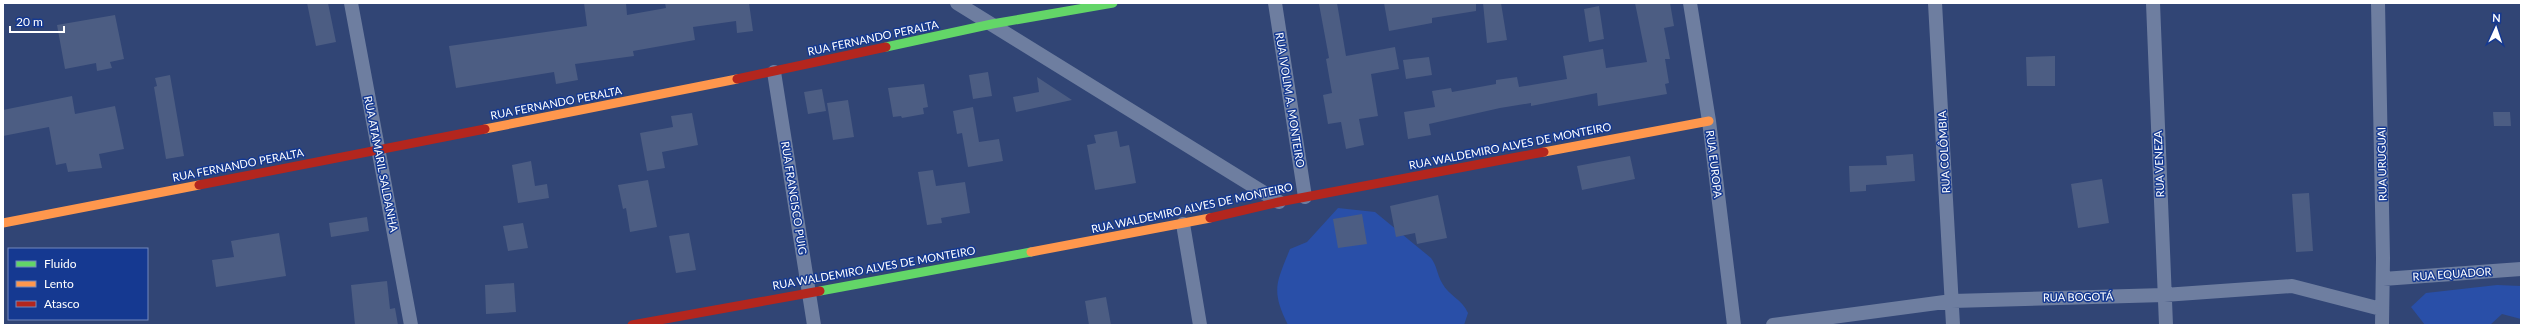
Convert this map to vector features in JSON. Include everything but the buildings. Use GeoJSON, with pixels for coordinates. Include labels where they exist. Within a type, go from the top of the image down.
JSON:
{"type":"FeatureCollection","features":[{"type":"Feature","properties":{"kind":"street","name":"RUA ATAMARIL SALDANHA"},"geometry":{"type":"LineString","coordinates":[[351,3],[411,325]]}},
{"type":"Feature","properties":{"kind":"street"},"geometry":{"type":"LineString","coordinates":[[956,3],[1279,202]]}},
{"type":"Feature","properties":{"kind":"street","name":"RUA FERNANDO PERALTA"},"geometry":{"type":"LineString","coordinates":[[3,223],[774,72],[992,24],[1113,3]]}},
{"type":"Feature","properties":{"kind":"street","name":"RUA IVOLIM A. MONTEIRO"},"geometry":{"type":"LineString","coordinates":[[1275,3],[1305,197]]}},
{"type":"Feature","properties":{"kind":"street","name":"RUA EUROPA"},"geometry":{"type":"LineString","coordinates":[[1690,3],[1709,121],[1734,325]]}},
{"type":"Feature","properties":{"kind":"street","name":"RUA COLÔMBIA"},"geometry":{"type":"LineString","coordinates":[[1935,3],[1953,325]]}},
{"type":"Feature","properties":{"kind":"street","name":"RUA VENEZA"},"geometry":{"type":"LineString","coordinates":[[2153,3],[2166,325]]}},
{"type":"Feature","properties":{"kind":"street","name":"RUA URUGUAI"},"geometry":{"type":"LineString","coordinates":[[2378,3],[2383,279],[2381,309],[2382,325]]}},
{"type":"Feature","properties":{"kind":"street","name":"RUA FRANCISCO PUIG"},"geometry":{"type":"LineString","coordinates":[[774,72],[814,325]]}},
{"type":"Feature","properties":{"kind":"street","name":"RUA WALDEMIRO ALVES DE MONTEIRO"},"geometry":{"type":"LineString","coordinates":[[632,325],[1183,224],[1279,202],[1709,121]]}},
{"type":"Feature","properties":{"kind":"street"},"geometry":{"type":"LineString","coordinates":[[1183,224],[1200,325]]}},
{"type":"Feature","properties":{"kind":"street","name":"RUA EQUADOR"},"geometry":{"type":"LineString","coordinates":[[2383,279],[2521,269]]}},
{"type":"Feature","properties":{"kind":"street","name":"RUA BOGOTÁ"},"geometry":{"type":"LineString","coordinates":[[1773,325],[1952,301],[2164,295],[2292,286],[2381,309]]}},
{"type":"Feature","properties":{"kind":"shaded area"},"geometry":{"type":"Polygon","coordinates":[[[1338,208],[1375,212],[1431,258],[1435,264],[1440,280],[1448,291],[1462,304],[1468,313],[1464,325],[1288,325],[1279,303],[1277,287],[1281,271],[1290,249],[1307,242],[1338,208]]]}},
{"type":"Feature","properties":{"kind":"shaded area"},"geometry":{"type":"Polygon","coordinates":[[[2497,285],[2521,286],[2521,319],[2502,314],[2490,325],[2425,325],[2411,307],[2426,293],[2497,285]]]}},
{"type":"Feature","properties":{"kind":"traffic: fast"},"geometry":{"type":"LineString","coordinates":[[886,47],[992,24],[1113,3]]}},
{"type":"Feature","properties":{"kind":"traffic: fast"},"geometry":{"type":"LineString","coordinates":[[820,291],[1031,252]]}},
{"type":"Feature","properties":{"kind":"traffic: slow"},"geometry":{"type":"LineString","coordinates":[[485,129],[737,79]]}},
{"type":"Feature","properties":{"kind":"traffic: slow"},"geometry":{"type":"LineString","coordinates":[[1544,152],[1709,121]]}},
{"type":"Feature","properties":{"kind":"traffic: slow"},"geometry":{"type":"LineString","coordinates":[[3,223],[199,185]]}},
{"type":"Feature","properties":{"kind":"traffic: slow"},"geometry":{"type":"LineString","coordinates":[[1031,252],[1210,218]]}},
{"type":"Feature","properties":{"kind":"traffic: jam"},"geometry":{"type":"LineString","coordinates":[[737,79],[886,47]]}},
{"type":"Feature","properties":{"kind":"traffic: jam"},"geometry":{"type":"LineString","coordinates":[[199,185],[485,129]]}},
{"type":"Feature","properties":{"kind":"traffic: jam"},"geometry":{"type":"LineString","coordinates":[[1210,218],[1279,202],[1544,152]]}},
{"type":"Feature","properties":{"kind":"traffic: jam"},"geometry":{"type":"LineString","coordinates":[[632,325],[820,291]]}}]}
